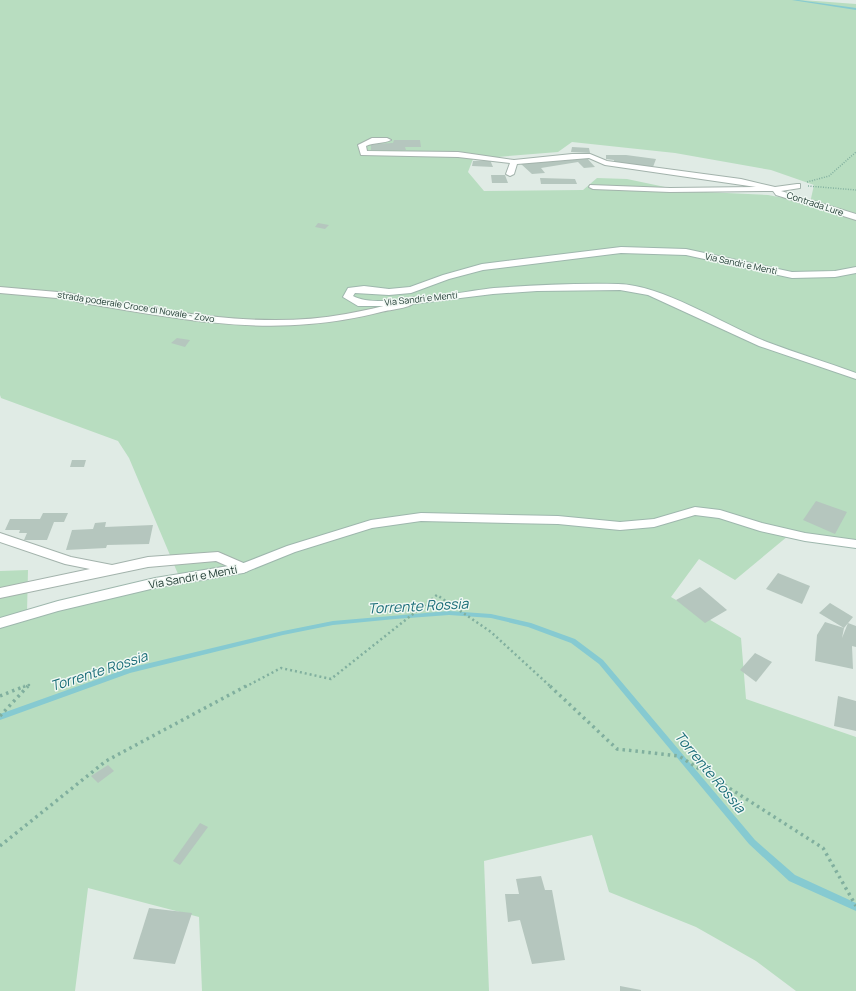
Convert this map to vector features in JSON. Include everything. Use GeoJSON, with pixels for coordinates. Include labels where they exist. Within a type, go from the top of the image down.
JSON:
{"type":"FeatureCollection","features":[{"type":"Feature","properties":{"kind":"main road"},"geometry":{"type":"LineString","coordinates":[[387,140],[372,140],[362,145],[364,152],[450,154],[497,158],[514,162],[572,156],[590,156],[605,163],[741,181],[775,189]]}},
{"type":"Feature","properties":{"kind":"main road"},"geometry":{"type":"LineString","coordinates":[[510,174],[514,162]]}},
{"type":"Feature","properties":{"kind":"main road"},"geometry":{"type":"LineString","coordinates":[[593,187],[670,190],[775,189],[797,186]]}},
{"type":"Feature","properties":{"kind":"main road","name":"Contrada Lure"},"geometry":{"type":"LineString","coordinates":[[775,189],[779,193],[856,217]]}},
{"type":"Feature","properties":{"kind":"main road","name":"Via Sandri e Menti"},"geometry":{"type":"LineString","coordinates":[[856,270],[834,274],[792,275],[686,252],[621,250],[482,267],[446,277],[411,290],[390,292],[364,289],[351,290],[348,296],[358,303],[395,303],[537,288],[620,287],[651,293],[763,344],[856,376]]}},
{"type":"Feature","properties":{"kind":"main road","name":"strada poderale Croce di Novale - Zovo"},"geometry":{"type":"LineString","coordinates":[[0,290],[69,296],[84,300],[211,320],[316,321],[337,319],[367,314],[407,304],[413,300]]}},
{"type":"Feature","properties":{"kind":"main road","name":"Via Sandri e Menti"},"geometry":{"type":"LineString","coordinates":[[0,623],[58,606],[155,583],[243,568],[291,549],[371,524],[421,517],[558,520],[620,526],[654,523],[695,511],[720,514],[760,527],[805,537],[856,544]]}},
{"type":"Feature","properties":{"kind":"main road"},"geometry":{"type":"LineString","coordinates":[[0,537],[70,561],[114,569]]}},
{"type":"Feature","properties":{"kind":"main road"},"geometry":{"type":"LineString","coordinates":[[0,593],[148,562],[218,556],[243,568]]}},
{"type":"Feature","properties":{"kind":"path"},"geometry":{"type":"LineString","coordinates":[[797,186],[829,176],[856,152]]}},
{"type":"Feature","properties":{"kind":"path"},"geometry":{"type":"LineString","coordinates":[[797,186],[856,190]]}},
{"type":"Feature","properties":{"kind":"path"},"geometry":{"type":"LineString","coordinates":[[0,846],[106,761],[281,668],[331,679],[437,595],[490,632],[617,749],[679,756],[823,848],[856,906]]}},
{"type":"Feature","properties":{"kind":"path"},"geometry":{"type":"LineString","coordinates":[[0,696],[29,685],[0,716]]}},
{"type":"Feature","properties":{"kind":"green space"},"geometry":{"type":"Polygon","coordinates":[[[0,0],[802,0],[856,4],[856,547],[788,536],[735,580],[699,559],[671,597],[741,638],[746,699],[856,737],[856,991],[796,991],[756,961],[696,927],[609,892],[592,835],[484,861],[489,991],[202,991],[199,917],[88,888],[75,991],[0,991],[0,571],[28,570],[27,613],[178,574],[129,458],[118,441],[1,398],[0,0]],[[572,142],[558,152],[473,159],[468,172],[484,191],[583,190],[597,178],[627,179],[684,191],[768,195],[810,203],[814,185],[771,170],[675,153],[572,142]]]}},
{"type":"Feature","properties":{"kind":"building"},"geometry":{"type":"Polygon","coordinates":[[[394,140],[420,140],[421,147],[405,147],[406,150],[371,150],[371,144],[393,143],[394,140]]]}},
{"type":"Feature","properties":{"kind":"building"},"geometry":{"type":"Polygon","coordinates":[[[572,147],[589,148],[590,153],[571,152],[572,147]]]}},
{"type":"Feature","properties":{"kind":"building"},"geometry":{"type":"Polygon","coordinates":[[[606,155],[626,155],[656,159],[653,167],[614,162],[614,160],[606,159],[606,155]]]}},
{"type":"Feature","properties":{"kind":"building"},"geometry":{"type":"Polygon","coordinates":[[[585,156],[595,167],[584,168],[578,162],[541,168],[545,173],[532,174],[521,164],[585,156]]]}},
{"type":"Feature","properties":{"kind":"building"},"geometry":{"type":"Polygon","coordinates":[[[490,160],[493,167],[472,166],[473,161],[490,160]]]}},
{"type":"Feature","properties":{"kind":"building"},"geometry":{"type":"Polygon","coordinates":[[[491,175],[505,175],[508,183],[492,183],[491,175]]]}},
{"type":"Feature","properties":{"kind":"building"},"geometry":{"type":"Polygon","coordinates":[[[540,178],[575,179],[577,184],[541,184],[540,178]]]}},
{"type":"Feature","properties":{"kind":"building"},"geometry":{"type":"Polygon","coordinates":[[[318,223],[329,225],[325,229],[315,227],[318,223]]]}},
{"type":"Feature","properties":{"kind":"building"},"geometry":{"type":"Polygon","coordinates":[[[177,338],[190,340],[185,347],[171,343],[177,338]]]}},
{"type":"Feature","properties":{"kind":"building"},"geometry":{"type":"Polygon","coordinates":[[[72,460],[86,460],[84,467],[70,467],[72,460]]]}},
{"type":"Feature","properties":{"kind":"building"},"geometry":{"type":"Polygon","coordinates":[[[816,501],[847,512],[835,534],[803,520],[816,501]]]}},
{"type":"Feature","properties":{"kind":"building"},"geometry":{"type":"Polygon","coordinates":[[[43,513],[68,513],[64,522],[54,522],[47,540],[24,540],[27,533],[19,533],[20,530],[5,530],[10,519],[40,519],[43,513]]]}},
{"type":"Feature","properties":{"kind":"building"},"geometry":{"type":"Polygon","coordinates":[[[106,522],[105,527],[153,525],[149,544],[107,545],[106,548],[66,550],[72,530],[93,529],[95,523],[106,522]]]}},
{"type":"Feature","properties":{"kind":"building"},"geometry":{"type":"Polygon","coordinates":[[[778,573],[810,586],[802,604],[766,589],[778,573]]]}},
{"type":"Feature","properties":{"kind":"building"},"geometry":{"type":"Polygon","coordinates":[[[700,587],[727,610],[705,623],[676,600],[700,587]]]}},
{"type":"Feature","properties":{"kind":"building"},"geometry":{"type":"Polygon","coordinates":[[[830,603],[853,617],[844,628],[819,613],[830,603]]]}},
{"type":"Feature","properties":{"kind":"building"},"geometry":{"type":"Polygon","coordinates":[[[825,622],[844,628],[842,638],[848,623],[856,626],[856,647],[852,646],[853,669],[815,661],[817,635],[825,622]]]}},
{"type":"Feature","properties":{"kind":"building"},"geometry":{"type":"Polygon","coordinates":[[[755,653],[772,662],[756,682],[740,670],[755,653]]]}},
{"type":"Feature","properties":{"kind":"building"},"geometry":{"type":"Polygon","coordinates":[[[838,696],[856,701],[856,731],[834,726],[838,696]]]}},
{"type":"Feature","properties":{"kind":"building"},"geometry":{"type":"Polygon","coordinates":[[[108,765],[114,771],[98,783],[91,776],[108,765]]]}},
{"type":"Feature","properties":{"kind":"building"},"geometry":{"type":"Polygon","coordinates":[[[200,823],[208,827],[180,865],[173,861],[200,823]]]}},
{"type":"Feature","properties":{"kind":"building"},"geometry":{"type":"Polygon","coordinates":[[[541,876],[545,890],[552,890],[565,960],[532,964],[520,920],[508,922],[505,894],[519,894],[516,879],[541,876]]]}},
{"type":"Feature","properties":{"kind":"building"},"geometry":{"type":"Polygon","coordinates":[[[149,908],[192,913],[175,964],[133,959],[149,908]]]}},
{"type":"Feature","properties":{"kind":"building"},"geometry":{"type":"Polygon","coordinates":[[[620,986],[641,990],[641,991],[620,991],[620,986]]]}},
{"type":"Feature","properties":{"kind":"waterway"},"geometry":{"type":"LineString","coordinates":[[793,0],[856,9]]}},
{"type":"Feature","properties":{"kind":"waterway","name":"Torrente Rossia"},"geometry":{"type":"LineString","coordinates":[[0,717],[129,671],[283,633],[333,623],[395,617],[449,613],[491,616],[529,625],[573,641],[601,662],[752,842],[792,878],[856,907]]}}]}
